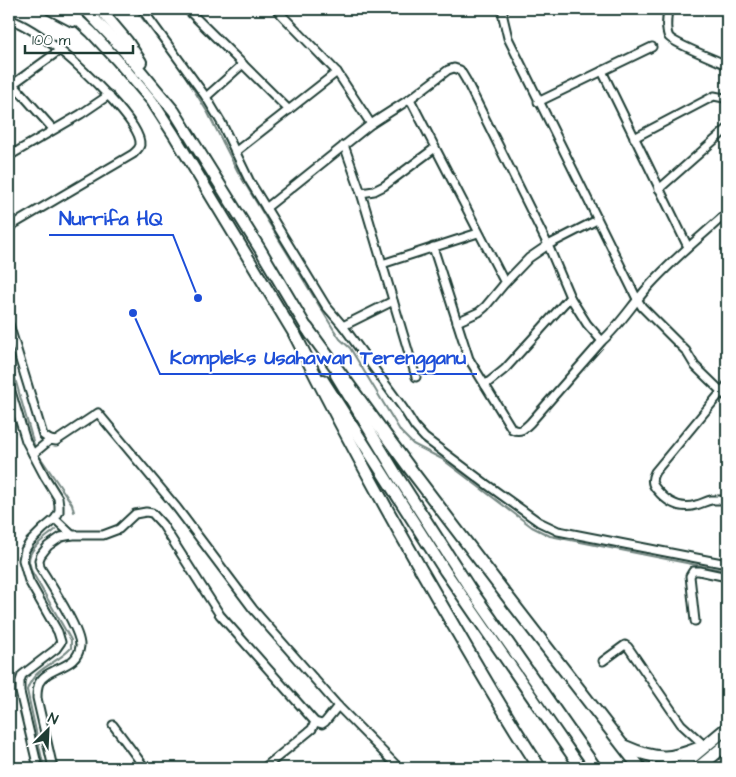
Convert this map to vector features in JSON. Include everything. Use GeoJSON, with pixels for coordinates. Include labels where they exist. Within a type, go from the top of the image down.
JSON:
{"type":"FeatureCollection","features":[{"type":"Feature","properties":{"kind":"highway"},"geometry":{"type":"LineString","coordinates":[[307,328],[411,470],[640,768]]}},
{"type":"Feature","properties":{"kind":"highway"},"geometry":{"type":"LineString","coordinates":[[295,335],[328,400],[427,581],[540,768]]}},
{"type":"Feature","properties":{"kind":"highway"},"geometry":{"type":"LineString","coordinates":[[679,768],[727,728]]}},
{"type":"Feature","properties":{"kind":"highway"},"geometry":{"type":"LineString","coordinates":[[698,768],[727,744]]}},
{"type":"Feature","properties":{"kind":"highway"},"geometry":{"type":"LineString","coordinates":[[708,768],[727,744]]}},
{"type":"Feature","properties":{"kind":"highway"},"geometry":{"type":"LineString","coordinates":[[627,751],[670,758],[706,746]]}},
{"type":"Feature","properties":{"kind":"highway"},"geometry":{"type":"LineString","coordinates":[[527,749],[535,768]]}},
{"type":"Feature","properties":{"kind":"highway"},"geometry":{"type":"LineString","coordinates":[[627,751],[631,764],[630,768]]}},
{"type":"Feature","properties":{"kind":"main road"},"geometry":{"type":"LineString","coordinates":[[50,9],[91,32]]}},
{"type":"Feature","properties":{"kind":"main road"},"geometry":{"type":"LineString","coordinates":[[66,9],[91,32],[152,101],[295,335],[439,563],[581,767]]}},
{"type":"Feature","properties":{"kind":"main road"},"geometry":{"type":"LineString","coordinates":[[85,9],[119,45],[174,111]]}},
{"type":"Feature","properties":{"kind":"main road"},"geometry":{"type":"LineString","coordinates":[[100,9],[127,41],[174,111],[398,477],[469,587],[593,764]]}},
{"type":"Feature","properties":{"kind":"street"},"geometry":{"type":"LineString","coordinates":[[142,9],[221,122],[249,180],[326,306],[343,326],[421,435],[539,522],[558,531],[727,564]]}},
{"type":"Feature","properties":{"kind":"street"},"geometry":{"type":"LineString","coordinates":[[187,9],[289,110]]}},
{"type":"Feature","properties":{"kind":"street"},"geometry":{"type":"LineString","coordinates":[[276,9],[337,72],[371,124]]}},
{"type":"Feature","properties":{"kind":"street"},"geometry":{"type":"LineString","coordinates":[[375,9],[382,9]]}},
{"type":"Feature","properties":{"kind":"street"},"geometry":{"type":"LineString","coordinates":[[503,9],[508,38],[637,299],[642,307],[686,351],[695,366],[725,394]]}},
{"type":"Feature","properties":{"kind":"street"},"geometry":{"type":"LineString","coordinates":[[668,9],[667,27],[669,36],[679,44],[727,65]]}},
{"type":"Feature","properties":{"kind":"street"},"geometry":{"type":"LineString","coordinates":[[9,19],[60,50],[109,96],[130,120],[140,140],[140,146],[133,154],[9,227]]}},
{"type":"Feature","properties":{"kind":"street"},"geometry":{"type":"LineString","coordinates":[[538,102],[652,47]]}},
{"type":"Feature","properties":{"kind":"street"},"geometry":{"type":"LineString","coordinates":[[53,129],[11,86],[60,50]]}},
{"type":"Feature","properties":{"kind":"street"},"geometry":{"type":"LineString","coordinates":[[206,98],[243,64]]}},
{"type":"Feature","properties":{"kind":"street"},"geometry":{"type":"LineString","coordinates":[[266,208],[371,124],[410,99],[448,70],[454,68],[460,70],[548,245],[570,297],[586,324],[602,341]]}},
{"type":"Feature","properties":{"kind":"street"},"geometry":{"type":"LineString","coordinates":[[602,71],[688,247]]}},
{"type":"Feature","properties":{"kind":"street"},"geometry":{"type":"LineString","coordinates":[[235,152],[337,72]]}},
{"type":"Feature","properties":{"kind":"street"},"geometry":{"type":"LineString","coordinates":[[9,156],[109,96]]}},
{"type":"Feature","properties":{"kind":"street"},"geometry":{"type":"LineString","coordinates":[[634,138],[714,96],[727,100]]}},
{"type":"Feature","properties":{"kind":"street"},"geometry":{"type":"LineString","coordinates":[[410,99],[505,284]]}},
{"type":"Feature","properties":{"kind":"street"},"geometry":{"type":"LineString","coordinates":[[659,189],[727,129]]}},
{"type":"Feature","properties":{"kind":"street"},"geometry":{"type":"LineString","coordinates":[[344,145],[361,193],[416,377]]}},
{"type":"Feature","properties":{"kind":"street"},"geometry":{"type":"LineString","coordinates":[[361,193],[374,191],[384,186],[435,148]]}},
{"type":"Feature","properties":{"kind":"street"},"geometry":{"type":"LineString","coordinates":[[433,247],[469,359],[512,429],[516,432],[524,429],[530,423],[613,330],[662,271],[727,213]]}},
{"type":"Feature","properties":{"kind":"street"},"geometry":{"type":"LineString","coordinates":[[457,322],[479,312],[529,258],[548,245],[597,220]]}},
{"type":"Feature","properties":{"kind":"street"},"geometry":{"type":"LineString","coordinates":[[382,264],[478,233]]}},
{"type":"Feature","properties":{"kind":"street"},"geometry":{"type":"LineString","coordinates":[[485,385],[505,369],[570,297]]}},
{"type":"Feature","properties":{"kind":"street"},"geometry":{"type":"LineString","coordinates":[[343,326],[392,301]]}},
{"type":"Feature","properties":{"kind":"street"},"geometry":{"type":"LineString","coordinates":[[9,324],[44,435],[50,440],[56,441],[98,413],[178,508],[253,609],[337,708],[399,768]]}},
{"type":"Feature","properties":{"kind":"street"},"geometry":{"type":"LineString","coordinates":[[9,385],[26,441],[58,498],[59,506],[59,512],[55,519],[43,528],[30,542],[25,550],[23,560],[29,581],[58,632],[61,642],[56,649],[22,675],[20,681],[20,692],[38,768]]}},
{"type":"Feature","properties":{"kind":"street"},"geometry":{"type":"LineString","coordinates":[[727,385],[725,394],[655,472],[652,484],[668,501],[677,505],[693,506],[710,500],[727,500]]}},
{"type":"Feature","properties":{"kind":"street"},"geometry":{"type":"LineString","coordinates":[[32,454],[50,440]]}},
{"type":"Feature","properties":{"kind":"street"},"geometry":{"type":"LineString","coordinates":[[53,768],[37,698],[38,689],[40,681],[48,674],[71,662],[76,657],[80,646],[72,622],[40,567],[39,560],[48,546],[61,537],[103,535],[119,529],[135,514],[152,513],[162,524],[220,615],[315,722],[322,724],[337,708]]}},
{"type":"Feature","properties":{"kind":"street"},"geometry":{"type":"LineString","coordinates":[[55,519],[72,535]]}},
{"type":"Feature","properties":{"kind":"street"},"geometry":{"type":"LineString","coordinates":[[695,620],[690,576],[693,571],[727,577]]}},
{"type":"Feature","properties":{"kind":"street"},"geometry":{"type":"LineString","coordinates":[[604,661],[625,645],[628,647],[681,724],[706,746]]}},
{"type":"Feature","properties":{"kind":"street"},"geometry":{"type":"LineString","coordinates":[[264,768],[312,729],[315,722]]}},
{"type":"Feature","properties":{"kind":"street"},"geometry":{"type":"LineString","coordinates":[[113,725],[145,768]]}},
{"type":"Feature","properties":{"kind":"waterway"},"geometry":{"type":"LineString","coordinates":[[135,9],[181,69],[208,113],[238,172],[334,330],[350,348],[401,432],[413,444],[442,459],[532,527],[550,536],[727,571]]}},
{"type":"Feature","properties":{"kind":"waterway"},"geometry":{"type":"LineString","coordinates":[[9,358],[35,448]]}},
{"type":"Feature","properties":{"kind":"waterway"},"geometry":{"type":"LineString","coordinates":[[40,457],[72,504],[74,512]]}},
{"type":"Feature","properties":{"kind":"waterway"},"geometry":{"type":"LineString","coordinates":[[44,768],[27,690],[40,671],[71,648],[71,640],[31,570],[29,557],[34,548],[55,530]]}},
{"type":"Feature","properties":{"kind":"place","name":"Nurrifa HQ"},"geometry":{"type":"Point","coordinates":[198,298]}},
{"type":"Feature","properties":{"kind":"place","name":"Kompleks Usahawan Terengganu"},"geometry":{"type":"Point","coordinates":[133,313]}}]}
